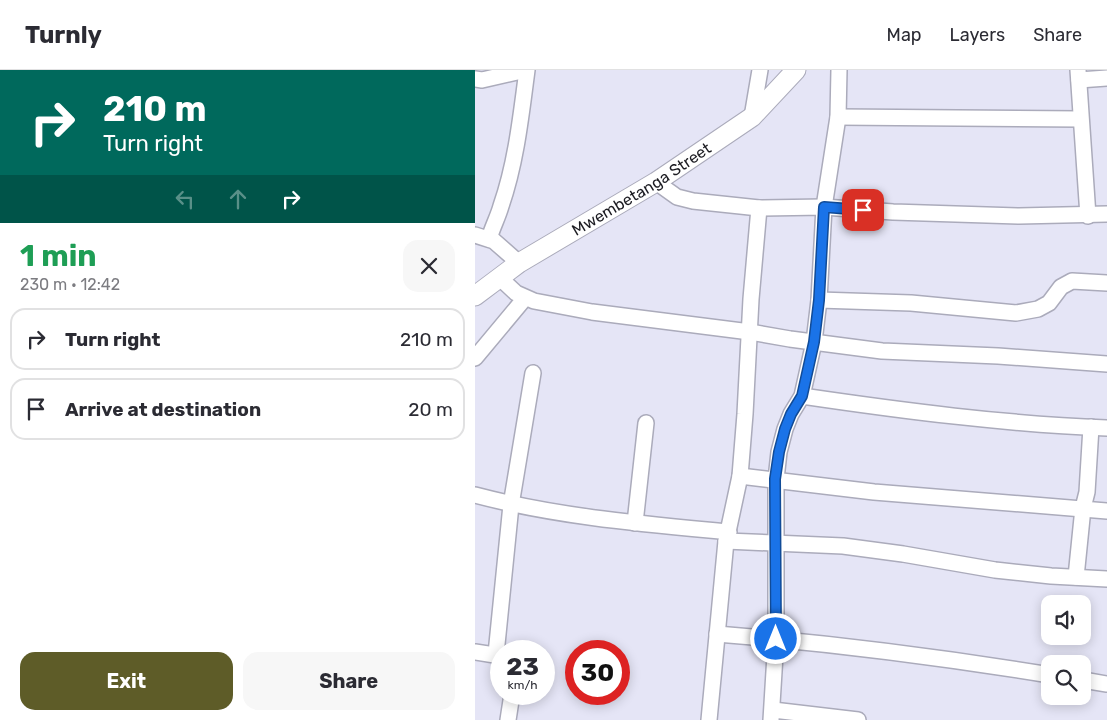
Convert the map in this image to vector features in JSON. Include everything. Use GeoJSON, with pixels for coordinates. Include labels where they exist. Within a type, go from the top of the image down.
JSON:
{"type":"FeatureCollection","features":[{"type":"Feature","properties":{"kind":"street"},"geometry":{"type":"LineString","coordinates":[[475,80],[526,70],[520,123],[512,166],[501,208],[482,237],[494,241],[519,263]]}},
{"type":"Feature","properties":{"kind":"street"},"geometry":{"type":"LineString","coordinates":[[752,118],[760,70]]}},
{"type":"Feature","properties":{"kind":"street","name":"Mwembetanga Street"},"geometry":{"type":"LineString","coordinates":[[475,296],[519,263],[657,182],[752,118],[796,70]]}},
{"type":"Feature","properties":{"kind":"street"},"geometry":{"type":"LineString","coordinates":[[839,70],[838,117],[824,207],[819,300],[814,342],[802,396],[791,414],[785,429],[775,479],[776,639],[772,715],[857,720]]}},
{"type":"Feature","properties":{"kind":"street"},"geometry":{"type":"LineString","coordinates":[[1088,216],[1078,75],[1107,78]]}},
{"type":"Feature","properties":{"kind":"street"},"geometry":{"type":"LineString","coordinates":[[838,117],[1081,119]]}},
{"type":"Feature","properties":{"kind":"street"},"geometry":{"type":"LineString","coordinates":[[657,182],[677,197],[693,201],[759,208],[824,207],[969,215],[1088,216],[1107,214]]}},
{"type":"Feature","properties":{"kind":"street"},"geometry":{"type":"LineString","coordinates":[[709,720],[728,537],[740,476],[751,299],[759,208]]}},
{"type":"Feature","properties":{"kind":"street"},"geometry":{"type":"LineString","coordinates":[[500,278],[516,293],[525,298],[591,312],[882,351],[998,356],[1107,364]]}},
{"type":"Feature","properties":{"kind":"street"},"geometry":{"type":"LineString","coordinates":[[819,300],[911,303],[1016,313],[1038,309],[1049,303],[1061,287],[1072,281],[1107,283]]}},
{"type":"Feature","properties":{"kind":"street"},"geometry":{"type":"LineString","coordinates":[[475,358],[525,298]]}},
{"type":"Feature","properties":{"kind":"street"},"geometry":{"type":"LineString","coordinates":[[500,640],[511,505],[533,372]]}},
{"type":"Feature","properties":{"kind":"street"},"geometry":{"type":"LineString","coordinates":[[802,396],[1021,424],[1107,428]]}},
{"type":"Feature","properties":{"kind":"street"},"geometry":{"type":"LineString","coordinates":[[635,523],[646,422]]}},
{"type":"Feature","properties":{"kind":"street"},"geometry":{"type":"LineString","coordinates":[[1076,577],[1083,508],[1087,492],[1091,428]]}},
{"type":"Feature","properties":{"kind":"street"},"geometry":{"type":"LineString","coordinates":[[740,476],[874,492],[1107,511]]}},
{"type":"Feature","properties":{"kind":"street"},"geometry":{"type":"LineString","coordinates":[[475,495],[511,505],[728,537],[843,546],[931,558],[995,570],[1107,579]]}},
{"type":"Feature","properties":{"kind":"street"},"geometry":{"type":"LineString","coordinates":[[717,634],[894,652],[1041,674]]}},
{"type":"Feature","properties":{"kind":"street"},"geometry":{"type":"LineString","coordinates":[[475,652],[490,654]]}},
{"type":"Feature","properties":{"kind":"street"},"geometry":{"type":"LineString","coordinates":[[1091,681],[1107,684]]}},
{"type":"Feature","properties":{"kind":"street"},"geometry":{"type":"LineString","coordinates":[[508,720],[510,705]]}},
{"type":"Feature","properties":{"kind":"route"},"geometry":{"type":"LineString","coordinates":[[776,639],[775,479],[785,429],[791,414],[802,396],[814,342],[819,300],[824,207],[863,210]]}}]}
